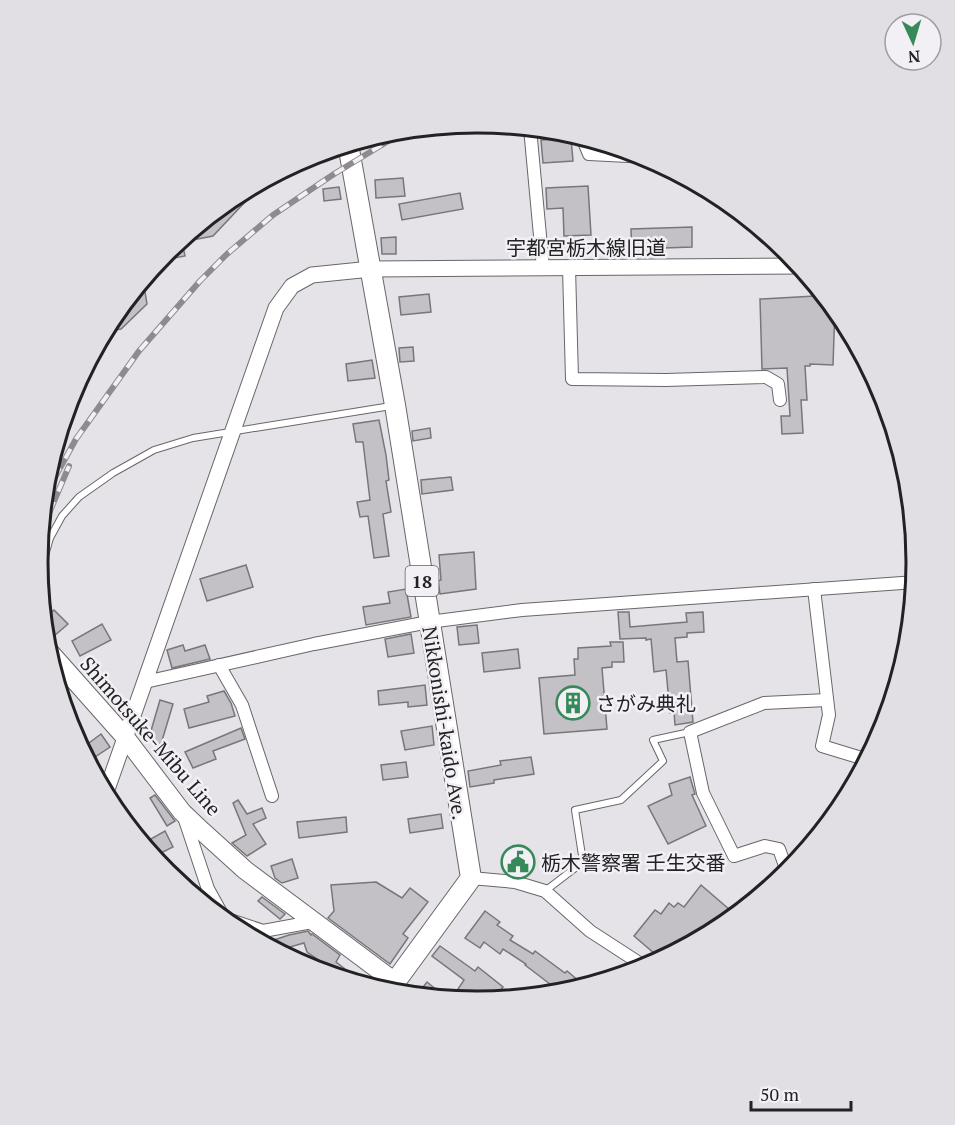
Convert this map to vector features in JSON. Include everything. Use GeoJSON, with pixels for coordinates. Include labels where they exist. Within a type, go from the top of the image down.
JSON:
{"type":"FeatureCollection","features":[{"type":"Feature","properties":{"kind":"main road","name":"Nikkonishi-kaido Ave."},"geometry":{"type":"LineString","coordinates":[[350,153],[394,405],[471,878]]}},
{"type":"Feature","properties":{"kind":"main road","name":"Shimotsuke-Mibu Line"},"geometry":{"type":"LineString","coordinates":[[61,665],[125,738],[182,812],[245,870],[384,982]]}},
{"type":"Feature","properties":{"kind":"main road"},"geometry":{"type":"LineString","coordinates":[[393,984],[471,878]]}},
{"type":"Feature","properties":{"kind":"street"},"geometry":{"type":"LineString","coordinates":[[531,137],[543,268]]}},
{"type":"Feature","properties":{"kind":"street"},"geometry":{"type":"LineString","coordinates":[[586,147],[589,154],[613,155]]}},
{"type":"Feature","properties":{"kind":"street","name":"宇都宮栃木線旧道"},"geometry":{"type":"LineString","coordinates":[[109,783],[276,308],[292,286],[312,274],[371,269],[788,266]]}},
{"type":"Feature","properties":{"kind":"street"},"geometry":{"type":"LineString","coordinates":[[569,268],[572,379],[666,380],[766,377],[778,384],[780,400]]}},
{"type":"Feature","properties":{"kind":"street"},"geometry":{"type":"LineString","coordinates":[[145,681],[429,622],[569,606],[906,583]]}},
{"type":"Feature","properties":{"kind":"street"},"geometry":{"type":"LineString","coordinates":[[814,589],[829,715],[822,746],[860,758]]}},
{"type":"Feature","properties":{"kind":"street"},"geometry":{"type":"LineString","coordinates":[[219,665],[242,705],[272,796]]}},
{"type":"Feature","properties":{"kind":"street"},"geometry":{"type":"LineString","coordinates":[[784,863],[779,849],[765,846],[734,856],[703,793],[690,732],[764,703],[827,700]]}},
{"type":"Feature","properties":{"kind":"street"},"geometry":{"type":"LineString","coordinates":[[182,812],[208,889],[215,903]]}},
{"type":"Feature","properties":{"kind":"street"},"geometry":{"type":"LineString","coordinates":[[471,878],[515,882],[545,891],[590,931],[636,961]]}},
{"type":"Feature","properties":{"kind":"street"},"geometry":{"type":"LineString","coordinates":[[251,927],[263,931],[312,922]]}},
{"type":"Feature","properties":{"kind":"lane"},"geometry":{"type":"LineString","coordinates":[[49,543],[62,516],[79,497],[113,473],[154,450],[193,438],[394,405]]}},
{"type":"Feature","properties":{"kind":"lane"},"geometry":{"type":"LineString","coordinates":[[545,891],[584,862],[575,810],[621,800],[663,761],[653,740],[690,732]]}},
{"type":"Feature","properties":{"kind":"building"},"geometry":{"type":"Polygon","coordinates":[[[541,140],[571,144],[573,161],[543,163],[541,140]]]}},
{"type":"Feature","properties":{"kind":"building"},"geometry":{"type":"Polygon","coordinates":[[[403,178],[405,196],[376,198],[375,180],[403,178]]]}},
{"type":"Feature","properties":{"kind":"building"},"geometry":{"type":"Polygon","coordinates":[[[588,186],[591,235],[564,236],[563,208],[547,209],[546,188],[588,186]]]}},
{"type":"Feature","properties":{"kind":"building"},"geometry":{"type":"Polygon","coordinates":[[[339,187],[341,199],[324,201],[323,189],[339,187]]]}},
{"type":"Feature","properties":{"kind":"building"},"geometry":{"type":"Polygon","coordinates":[[[460,193],[463,209],[402,220],[399,204],[460,193]]]}},
{"type":"Feature","properties":{"kind":"building"},"geometry":{"type":"Polygon","coordinates":[[[246,201],[213,236],[195,240],[246,201]]]}},
{"type":"Feature","properties":{"kind":"building"},"geometry":{"type":"Polygon","coordinates":[[[692,227],[692,247],[664,248],[665,255],[632,256],[631,229],[692,227]]]}},
{"type":"Feature","properties":{"kind":"building"},"geometry":{"type":"Polygon","coordinates":[[[396,237],[396,254],[382,254],[381,238],[396,237]]]}},
{"type":"Feature","properties":{"kind":"building"},"geometry":{"type":"Polygon","coordinates":[[[184,250],[185,256],[175,258],[184,250]]]}},
{"type":"Feature","properties":{"kind":"building"},"geometry":{"type":"Polygon","coordinates":[[[145,291],[147,304],[121,329],[117,330],[145,291]]]}},
{"type":"Feature","properties":{"kind":"building"},"geometry":{"type":"Polygon","coordinates":[[[429,294],[431,312],[401,315],[399,297],[429,294]]]}},
{"type":"Feature","properties":{"kind":"building"},"geometry":{"type":"Polygon","coordinates":[[[814,296],[834,323],[833,365],[810,364],[810,366],[805,366],[807,400],[801,400],[803,433],[782,434],[781,416],[790,416],[787,368],[762,369],[760,299],[814,296]]]}},
{"type":"Feature","properties":{"kind":"building"},"geometry":{"type":"Polygon","coordinates":[[[413,347],[414,361],[400,362],[399,348],[413,347]]]}},
{"type":"Feature","properties":{"kind":"building"},"geometry":{"type":"Polygon","coordinates":[[[372,360],[375,378],[348,381],[346,364],[372,360]]]}},
{"type":"Feature","properties":{"kind":"building"},"geometry":{"type":"Polygon","coordinates":[[[379,420],[386,455],[389,480],[386,481],[391,512],[383,514],[389,556],[374,558],[368,516],[360,517],[357,502],[370,500],[363,442],[356,442],[353,424],[379,420]]]}},
{"type":"Feature","properties":{"kind":"building"},"geometry":{"type":"Polygon","coordinates":[[[430,428],[431,438],[413,441],[412,431],[430,428]]]}},
{"type":"Feature","properties":{"kind":"building"},"geometry":{"type":"Polygon","coordinates":[[[451,477],[453,490],[422,494],[421,480],[451,477]]]}},
{"type":"Feature","properties":{"kind":"building"},"geometry":{"type":"Polygon","coordinates":[[[474,552],[476,589],[440,594],[439,555],[474,552]]]}},
{"type":"Feature","properties":{"kind":"building"},"geometry":{"type":"Polygon","coordinates":[[[246,565],[253,587],[207,601],[200,579],[246,565]]]}},
{"type":"Feature","properties":{"kind":"building"},"geometry":{"type":"Polygon","coordinates":[[[406,589],[411,617],[366,625],[363,607],[390,603],[388,592],[406,589]]]}},
{"type":"Feature","properties":{"kind":"building"},"geometry":{"type":"Polygon","coordinates":[[[54,610],[68,624],[54,636],[52,619],[51,612],[54,610]]]}},
{"type":"Feature","properties":{"kind":"building"},"geometry":{"type":"Polygon","coordinates":[[[618,612],[629,612],[630,627],[687,622],[686,613],[703,612],[704,632],[687,633],[687,637],[675,638],[677,662],[688,661],[693,722],[675,725],[674,712],[670,713],[666,670],[654,672],[651,639],[620,639],[618,612]]]}},
{"type":"Feature","properties":{"kind":"building"},"geometry":{"type":"Polygon","coordinates":[[[102,624],[111,640],[80,656],[72,641],[102,624]]]}},
{"type":"Feature","properties":{"kind":"building"},"geometry":{"type":"Polygon","coordinates":[[[477,625],[479,643],[459,645],[457,627],[477,625]]]}},
{"type":"Feature","properties":{"kind":"building"},"geometry":{"type":"Polygon","coordinates":[[[411,634],[414,653],[388,657],[385,639],[411,634]]]}},
{"type":"Feature","properties":{"kind":"building","name":"さがみ典礼"},"geometry":{"type":"Polygon","coordinates":[[[610,642],[623,642],[624,662],[612,662],[612,667],[602,668],[607,729],[544,734],[539,678],[575,675],[574,659],[578,659],[578,648],[611,646],[610,642]]]}},
{"type":"Feature","properties":{"kind":"building"},"geometry":{"type":"Polygon","coordinates":[[[183,645],[185,651],[205,645],[210,659],[172,668],[167,650],[183,645]]]}},
{"type":"Feature","properties":{"kind":"building"},"geometry":{"type":"Polygon","coordinates":[[[518,649],[520,668],[484,672],[482,653],[518,649]]]}},
{"type":"Feature","properties":{"kind":"building"},"geometry":{"type":"Polygon","coordinates":[[[425,685],[427,705],[408,707],[408,702],[379,705],[378,691],[425,685]]]}},
{"type":"Feature","properties":{"kind":"building"},"geometry":{"type":"Polygon","coordinates":[[[224,691],[235,716],[189,728],[184,709],[209,702],[207,696],[224,691]]]}},
{"type":"Feature","properties":{"kind":"building"},"geometry":{"type":"Polygon","coordinates":[[[160,700],[173,704],[161,744],[148,741],[160,700]]]}},
{"type":"Feature","properties":{"kind":"building"},"geometry":{"type":"Polygon","coordinates":[[[432,726],[434,745],[405,750],[401,731],[432,726]]]}},
{"type":"Feature","properties":{"kind":"building"},"geometry":{"type":"Polygon","coordinates":[[[241,728],[245,739],[213,751],[216,759],[193,768],[185,752],[241,728]]]}},
{"type":"Feature","properties":{"kind":"building"},"geometry":{"type":"Polygon","coordinates":[[[101,734],[110,747],[95,757],[88,744],[101,734]]]}},
{"type":"Feature","properties":{"kind":"building"},"geometry":{"type":"Polygon","coordinates":[[[531,757],[534,774],[494,780],[494,783],[470,787],[468,771],[501,765],[500,761],[531,757]]]}},
{"type":"Feature","properties":{"kind":"building"},"geometry":{"type":"Polygon","coordinates":[[[406,762],[408,777],[383,780],[381,765],[406,762]]]}},
{"type":"Feature","properties":{"kind":"building"},"geometry":{"type":"Polygon","coordinates":[[[690,777],[695,794],[692,795],[706,826],[668,844],[648,806],[672,795],[669,784],[690,777]]]}},
{"type":"Feature","properties":{"kind":"building"},"geometry":{"type":"Polygon","coordinates":[[[155,795],[175,821],[167,826],[150,798],[155,795]]]}},
{"type":"Feature","properties":{"kind":"building"},"geometry":{"type":"Polygon","coordinates":[[[238,800],[247,814],[262,808],[266,818],[253,824],[266,844],[247,856],[232,843],[246,835],[233,803],[238,800]]]}},
{"type":"Feature","properties":{"kind":"building"},"geometry":{"type":"Polygon","coordinates":[[[441,814],[443,828],[410,833],[408,819],[441,814]]]}},
{"type":"Feature","properties":{"kind":"building"},"geometry":{"type":"Polygon","coordinates":[[[346,817],[347,832],[299,838],[297,822],[346,817]]]}},
{"type":"Feature","properties":{"kind":"building"},"geometry":{"type":"Polygon","coordinates":[[[165,831],[173,847],[161,853],[150,840],[165,831]]]}},
{"type":"Feature","properties":{"kind":"building"},"geometry":{"type":"Polygon","coordinates":[[[292,859],[298,878],[282,883],[275,878],[271,866],[292,859]]]}},
{"type":"Feature","properties":{"kind":"building"},"geometry":{"type":"Polygon","coordinates":[[[376,882],[402,898],[410,888],[428,902],[403,934],[408,938],[390,964],[328,918],[334,911],[331,885],[376,882]]]}},
{"type":"Feature","properties":{"kind":"building"},"geometry":{"type":"Polygon","coordinates":[[[701,885],[730,910],[692,934],[654,954],[634,936],[655,910],[661,914],[669,903],[674,907],[678,903],[684,907],[701,885]]]}},
{"type":"Feature","properties":{"kind":"building"},"geometry":{"type":"Polygon","coordinates":[[[262,897],[285,914],[280,919],[258,901],[262,897]]]}},
{"type":"Feature","properties":{"kind":"building"},"geometry":{"type":"Polygon","coordinates":[[[485,911],[500,922],[497,925],[513,936],[510,940],[533,954],[535,951],[578,980],[552,985],[503,949],[500,954],[484,942],[480,948],[465,938],[485,911]]]}},
{"type":"Feature","properties":{"kind":"building"},"geometry":{"type":"Polygon","coordinates":[[[308,931],[340,955],[336,962],[349,972],[320,962],[307,952],[304,943],[287,948],[274,940],[308,931]]]}},
{"type":"Feature","properties":{"kind":"building"},"geometry":{"type":"Polygon","coordinates":[[[440,946],[475,971],[478,967],[503,987],[500,991],[462,991],[458,989],[464,980],[432,956],[440,946]]]}},
{"type":"Feature","properties":{"kind":"building"},"geometry":{"type":"Polygon","coordinates":[[[427,982],[436,990],[422,988],[427,982]]]}},
{"type":"Feature","properties":{"kind":"railway"},"geometry":{"type":"LineString","coordinates":[[58,472],[76,439],[139,351],[200,281],[227,254],[273,215],[384,143]]}},
{"type":"Feature","properties":{"kind":"railway"},"geometry":{"type":"LineString","coordinates":[[52,506],[69,466]]}},
{"type":"Feature","properties":{"kind":"place","name":"さがみ典礼"},"geometry":{"type":"Point","coordinates":[573,703]}},
{"type":"Feature","properties":{"kind":"place","name":"栃木警察署 壬生交番"},"geometry":{"type":"Point","coordinates":[518,862]}}]}
